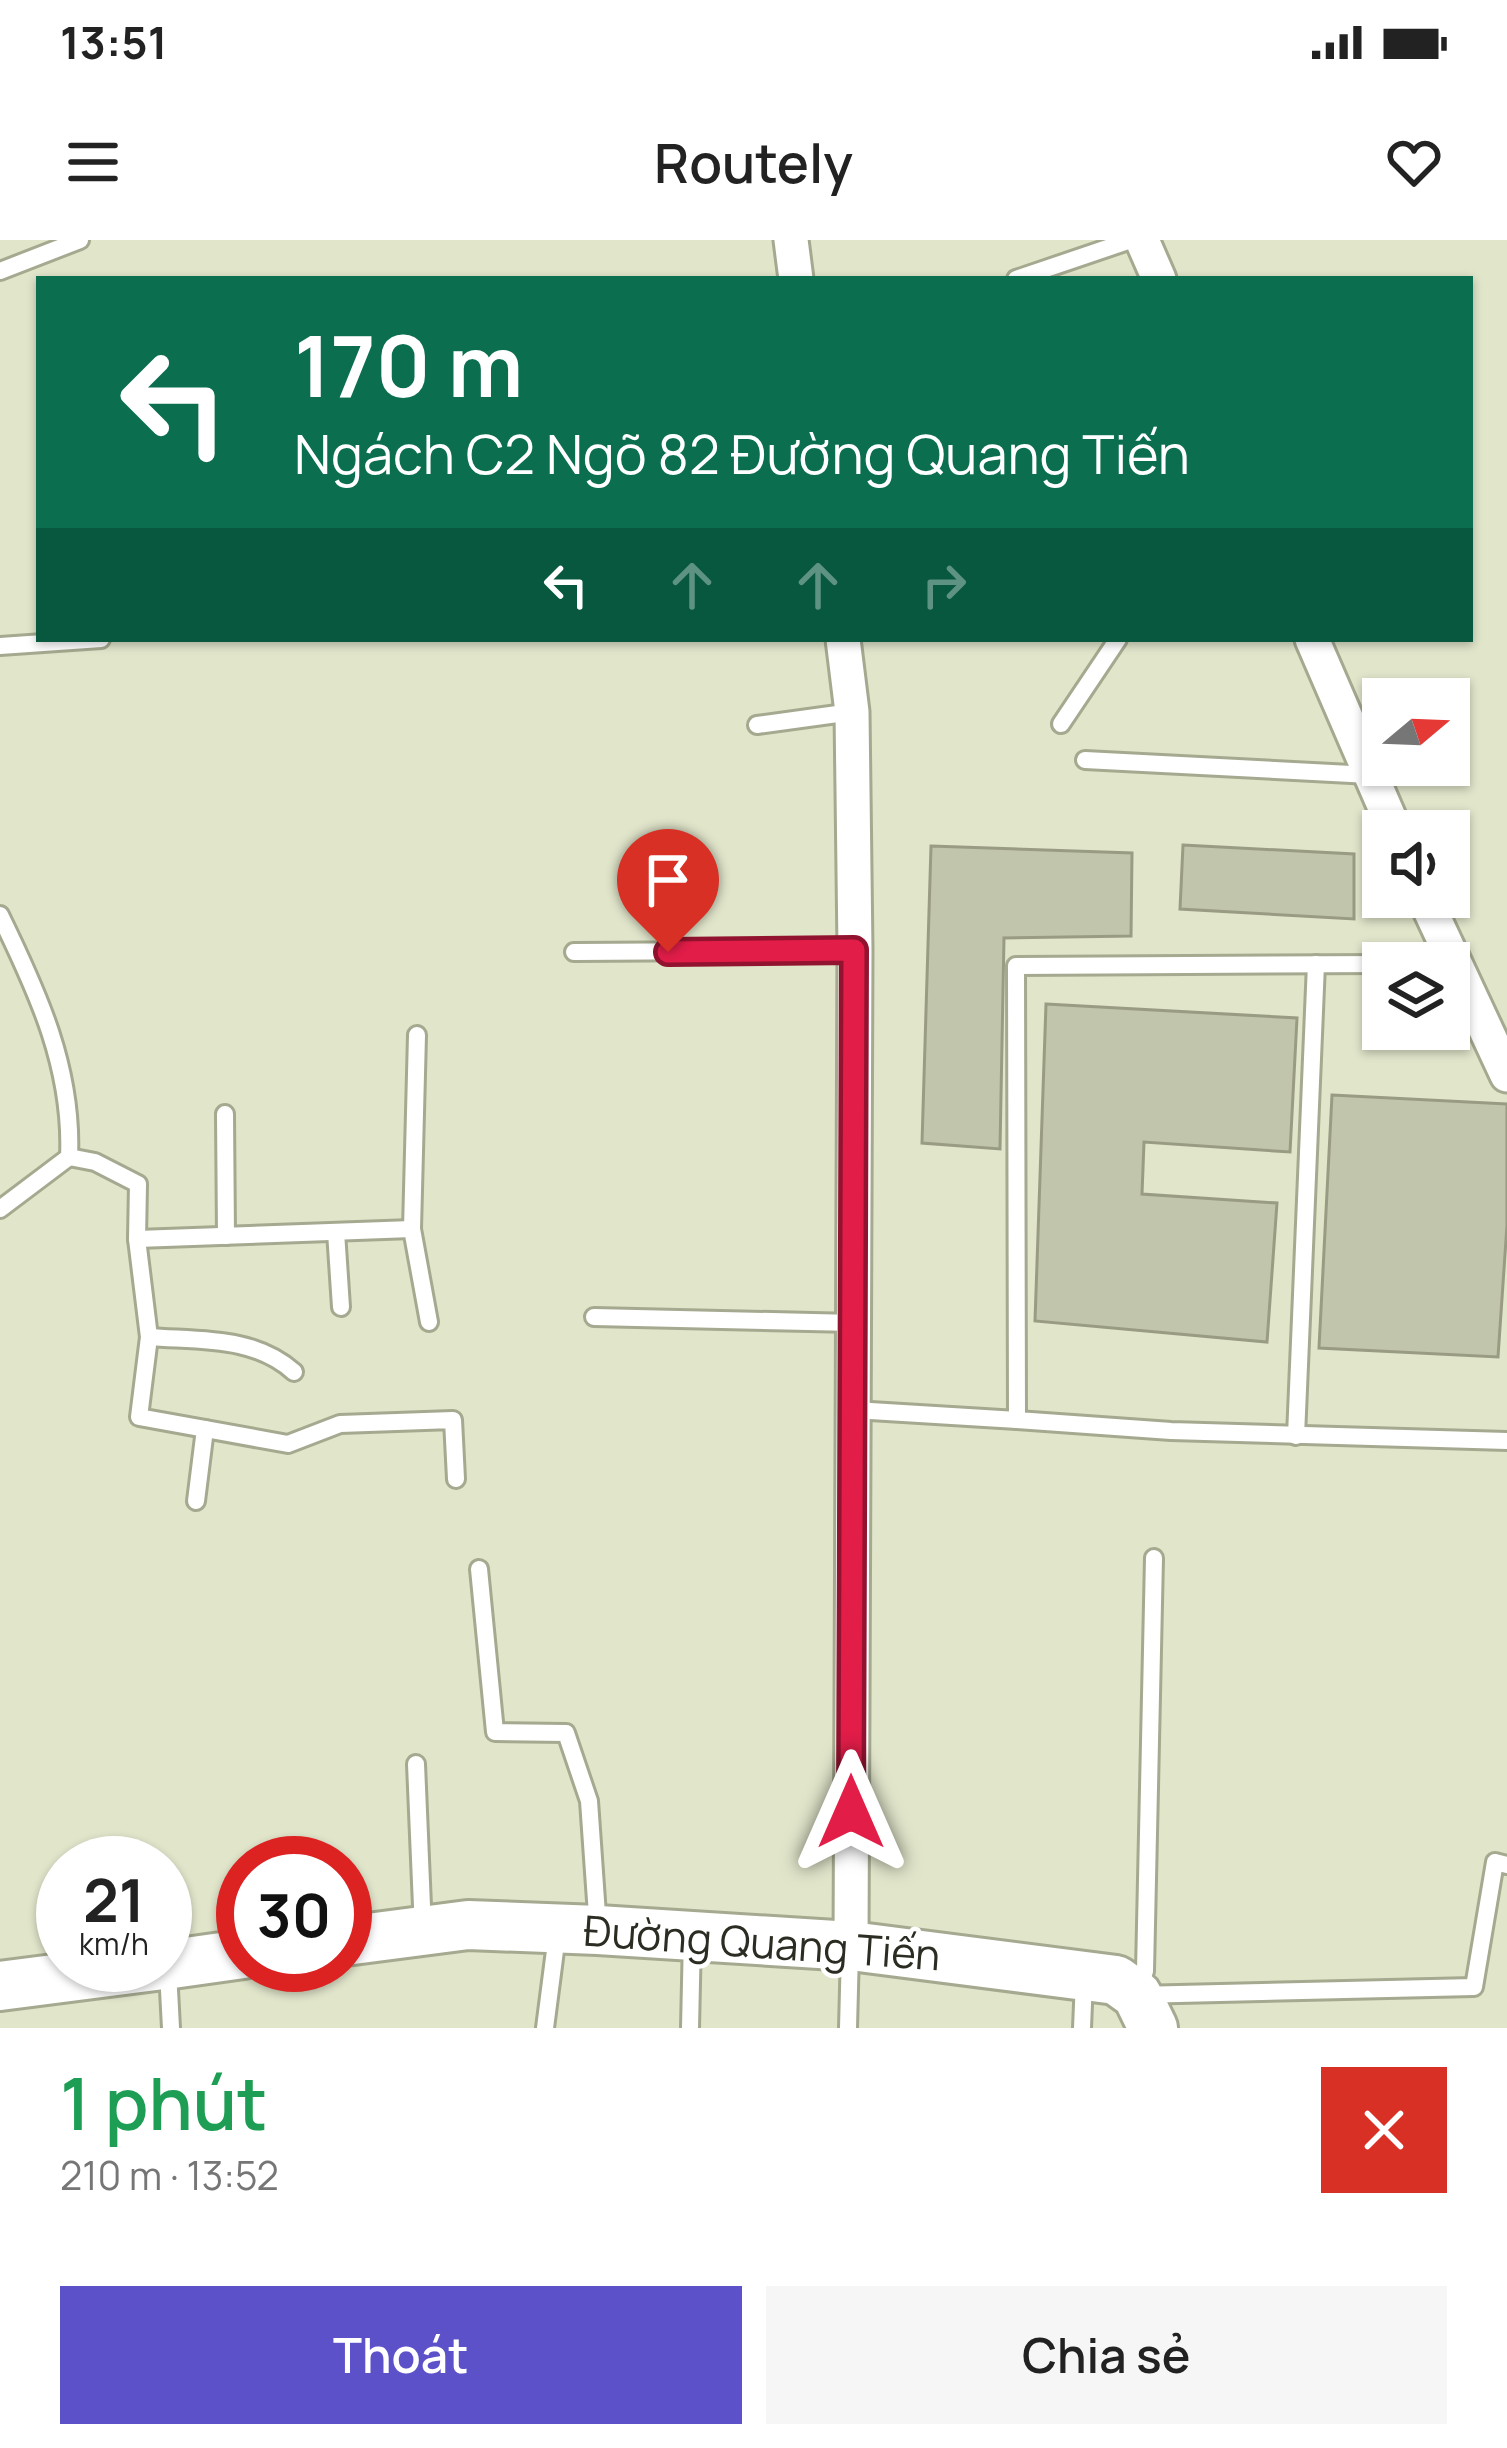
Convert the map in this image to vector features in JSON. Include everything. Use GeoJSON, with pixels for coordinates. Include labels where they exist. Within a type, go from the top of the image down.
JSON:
{"type":"FeatureCollection","features":[{"type":"Feature","properties":{"kind":"street"},"geometry":{"type":"LineString","coordinates":[[791,240],[796,276]]}},
{"type":"Feature","properties":{"kind":"street"},"geometry":{"type":"LineString","coordinates":[[1142,240],[1158,276]]}},
{"type":"Feature","properties":{"kind":"street"},"geometry":{"type":"LineString","coordinates":[[843,642],[852,712],[854,950],[850,1946]]}},
{"type":"Feature","properties":{"kind":"street"},"geometry":{"type":"LineString","coordinates":[[1313,642],[1362,754]]}},
{"type":"Feature","properties":{"kind":"street"},"geometry":{"type":"LineString","coordinates":[[1434,918],[1507,1075]]}},
{"type":"Feature","properties":{"kind":"street","name":"Đường Quang Tiến"},"geometry":{"type":"LineString","coordinates":[[372,1937],[468,1925],[850,1946],[1116,1980],[1145,2011]]}},
{"type":"Feature","properties":{"kind":"street"},"geometry":{"type":"LineString","coordinates":[[0,1986],[36,1981]]}},
{"type":"Feature","properties":{"kind":"lane"},"geometry":{"type":"LineString","coordinates":[[0,272],[80,240]]}},
{"type":"Feature","properties":{"kind":"lane"},"geometry":{"type":"LineString","coordinates":[[1025,276],[1131,240]]}},
{"type":"Feature","properties":{"kind":"lane"},"geometry":{"type":"LineString","coordinates":[[0,646],[58,642]]}},
{"type":"Feature","properties":{"kind":"lane"},"geometry":{"type":"LineString","coordinates":[[1061,724],[1116,642]]}},
{"type":"Feature","properties":{"kind":"lane"},"geometry":{"type":"LineString","coordinates":[[757,724],[852,712]]}},
{"type":"Feature","properties":{"kind":"lane"},"geometry":{"type":"LineString","coordinates":[[1085,760],[1362,775]]}},
{"type":"Feature","properties":{"kind":"lane"},"geometry":{"type":"LineString","coordinates":[[0,915],[44,1004],[71,1110],[69,1156],[0,1209]]}},
{"type":"Feature","properties":{"kind":"lane"},"geometry":{"type":"LineString","coordinates":[[574,952],[854,950]]}},
{"type":"Feature","properties":{"kind":"lane"},"geometry":{"type":"LineString","coordinates":[[1296,1436],[1316,964]]}},
{"type":"Feature","properties":{"kind":"lane"},"geometry":{"type":"LineString","coordinates":[[1017,1420],[1016,967],[1362,964]]}},
{"type":"Feature","properties":{"kind":"lane"},"geometry":{"type":"LineString","coordinates":[[417,1035],[412,1229],[429,1322]]}},
{"type":"Feature","properties":{"kind":"lane"},"geometry":{"type":"LineString","coordinates":[[225,1114],[226,1236]]}},
{"type":"Feature","properties":{"kind":"lane"},"geometry":{"type":"LineString","coordinates":[[69,1156],[95,1162],[138,1184],[137,1239],[149,1337],[139,1417],[288,1444],[340,1424],[454,1420],[456,1478]]}},
{"type":"Feature","properties":{"kind":"lane"},"geometry":{"type":"LineString","coordinates":[[137,1239],[412,1229]]}},
{"type":"Feature","properties":{"kind":"lane"},"geometry":{"type":"LineString","coordinates":[[336,1232],[341,1307]]}},
{"type":"Feature","properties":{"kind":"lane"},"geometry":{"type":"LineString","coordinates":[[594,1317],[854,1323]]}},
{"type":"Feature","properties":{"kind":"lane"},"geometry":{"type":"LineString","coordinates":[[149,1337],[236,1343],[260,1349],[294,1372]]}},
{"type":"Feature","properties":{"kind":"lane"},"geometry":{"type":"LineString","coordinates":[[854,1410],[1296,1436],[1507,1442]]}},
{"type":"Feature","properties":{"kind":"lane"},"geometry":{"type":"LineString","coordinates":[[196,1501],[205,1429]]}},
{"type":"Feature","properties":{"kind":"lane"},"geometry":{"type":"LineString","coordinates":[[1154,1558],[1145,2011],[1474,1987],[1495,1862],[1507,1864]]}},
{"type":"Feature","properties":{"kind":"lane"},"geometry":{"type":"LineString","coordinates":[[479,1569],[495,1732],[566,1732],[589,1801],[578,1929],[545,2028]]}},
{"type":"Feature","properties":{"kind":"lane"},"geometry":{"type":"LineString","coordinates":[[416,1763],[423,1930]]}},
{"type":"Feature","properties":{"kind":"lane"},"geometry":{"type":"LineString","coordinates":[[690,2028],[692,1936]]}},
{"type":"Feature","properties":{"kind":"lane"},"geometry":{"type":"LineString","coordinates":[[848,2028],[850,1946]]}},
{"type":"Feature","properties":{"kind":"lane"},"geometry":{"type":"LineString","coordinates":[[1082,2028],[1084,1973]]}},
{"type":"Feature","properties":{"kind":"lane"},"geometry":{"type":"LineString","coordinates":[[168,1992],[171,2028]]}},
{"type":"Feature","properties":{"kind":"building"},"geometry":{"type":"Polygon","coordinates":[[[1183,845],[1354,854],[1354,919],[1180,909],[1183,845]]]}},
{"type":"Feature","properties":{"kind":"building"},"geometry":{"type":"Polygon","coordinates":[[[931,846],[1132,853],[1131,936],[1004,938],[1000,1149],[922,1143],[931,846]]]}},
{"type":"Feature","properties":{"kind":"building"},"geometry":{"type":"Polygon","coordinates":[[[1046,1004],[1297,1018],[1290,1152],[1144,1142],[1142,1194],[1277,1203],[1267,1342],[1035,1321],[1046,1004]]]}},
{"type":"Feature","properties":{"kind":"building"},"geometry":{"type":"Polygon","coordinates":[[[1332,1095],[1507,1104],[1507,1225],[1498,1357],[1319,1348],[1332,1095]]]}},
{"type":"Feature","properties":{"kind":"route"},"geometry":{"type":"LineString","coordinates":[[668,952],[854,950],[851,1812]]}}]}
